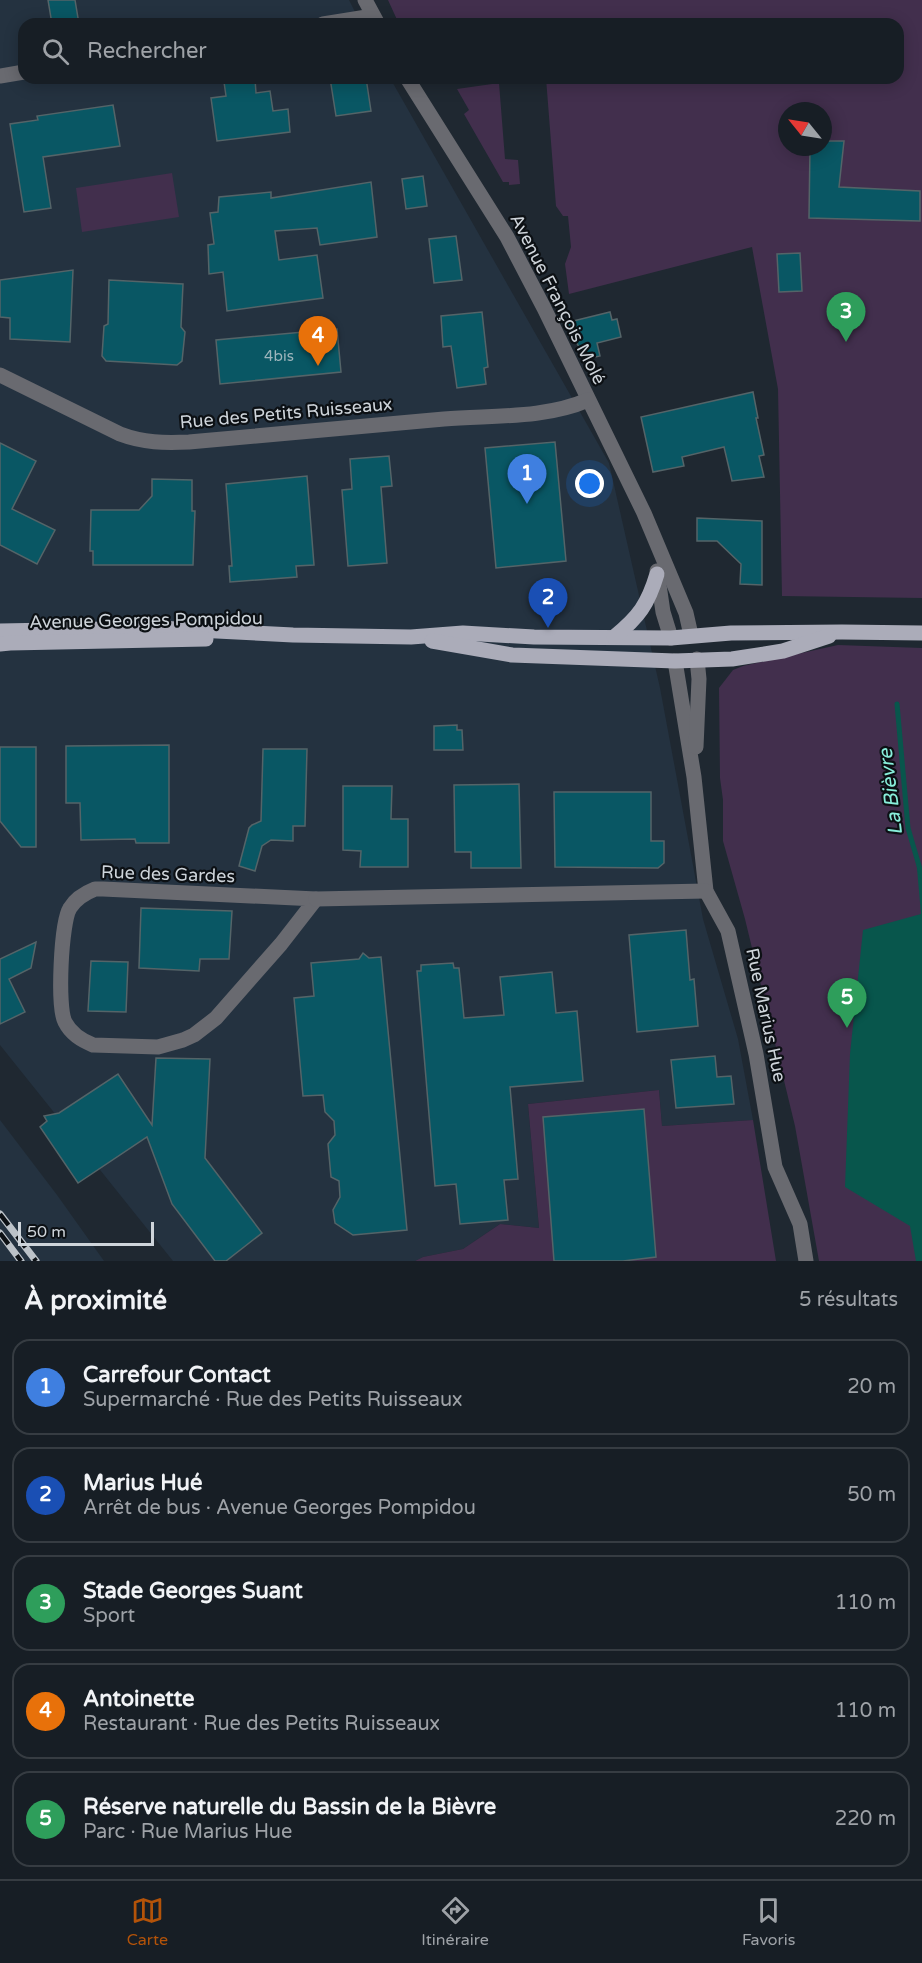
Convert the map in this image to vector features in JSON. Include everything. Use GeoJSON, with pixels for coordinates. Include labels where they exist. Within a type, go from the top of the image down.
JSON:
{"type":"FeatureCollection","features":[{"type":"Feature","properties":{"kind":"main road"},"geometry":{"type":"LineString","coordinates":[[614,637],[634,621],[645,603],[657,574]]}},
{"type":"Feature","properties":{"kind":"main road","name":"Avenue Georges Pompidou"},"geometry":{"type":"LineString","coordinates":[[0,631],[158,628],[293,635],[411,637],[463,633],[534,637],[670,638],[691,635],[842,632],[922,633]]}},
{"type":"Feature","properties":{"kind":"main road","name":"Avenue Georges Pompidou"},"geometry":{"type":"LineString","coordinates":[[411,637],[512,655],[675,661],[732,659],[783,651],[842,632]]}},
{"type":"Feature","properties":{"kind":"main road","name":"Avenue Georges Pompidou"},"geometry":{"type":"LineString","coordinates":[[0,644],[293,635]]}},
{"type":"Feature","properties":{"kind":"main road","name":"Rue Marius Hue"},"geometry":{"type":"LineString","coordinates":[[691,635],[697,659]]}},
{"type":"Feature","properties":{"kind":"main road"},"geometry":{"type":"LineString","coordinates":[[670,638],[675,661]]}},
{"type":"Feature","properties":{"kind":"street"},"geometry":{"type":"LineString","coordinates":[[365,0],[374,18]]}},
{"type":"Feature","properties":{"kind":"street"},"geometry":{"type":"LineString","coordinates":[[0,76],[18,73]]}},
{"type":"Feature","properties":{"kind":"street","name":"Avenue François Molé"},"geometry":{"type":"LineString","coordinates":[[411,84],[507,237],[644,513],[686,613],[691,635]]}},
{"type":"Feature","properties":{"kind":"street","name":"Rue des Petits Ruisseaux"},"geometry":{"type":"LineString","coordinates":[[0,375],[120,434],[135,440],[153,443],[541,413],[588,400]]}},
{"type":"Feature","properties":{"kind":"street","name":"Avenue François Molé"},"geometry":{"type":"LineString","coordinates":[[657,547],[657,574],[670,638]]}},
{"type":"Feature","properties":{"kind":"street","name":"Rue Marius Hue"},"geometry":{"type":"LineString","coordinates":[[694,777],[699,679],[697,659]]}},
{"type":"Feature","properties":{"kind":"street","name":"Rue Marius Hue"},"geometry":{"type":"LineString","coordinates":[[675,661],[694,777],[706,891],[728,931],[756,1054],[775,1167],[800,1224],[806,1261]]}},
{"type":"Feature","properties":{"kind":"street","name":"Rue des Gardes"},"geometry":{"type":"LineString","coordinates":[[316,899],[281,944],[216,1018],[188,1038],[158,1047],[93,1045],[76,1037],[64,1022],[60,1004],[64,924],[66,915],[75,901],[88,892],[103,889],[316,899],[706,891]]}},
{"type":"Feature","properties":{"kind":"shaded area"},"geometry":{"type":"Polygon","coordinates":[[[0,0],[349,0],[358,18],[18,18],[18,84],[393,84],[609,463],[660,688],[703,919],[738,1039],[753,1120],[662,1126],[659,1090],[528,1104],[539,1228],[500,1224],[463,1249],[423,1257],[415,1261],[173,1261],[0,1045],[0,0]]]}},
{"type":"Feature","properties":{"kind":"shaded area"},"geometry":{"type":"Polygon","coordinates":[[[388,0],[922,0],[922,598],[782,596],[778,389],[752,247],[569,294],[565,264],[571,247],[568,216],[563,216],[556,206],[546,84],[904,84],[904,18],[396,18],[388,0]]]}},
{"type":"Feature","properties":{"kind":"shaded area"},"geometry":{"type":"Polygon","coordinates":[[[499,84],[505,159],[518,160],[520,184],[509,185],[509,182],[503,182],[464,114],[469,110],[457,89],[499,84]]]}},
{"type":"Feature","properties":{"kind":"shaded area"},"geometry":{"type":"Polygon","coordinates":[[[172,173],[179,217],[82,232],[76,188],[172,173]]]}},
{"type":"Feature","properties":{"kind":"shaded area"},"geometry":{"type":"Polygon","coordinates":[[[838,645],[922,648],[922,1261],[819,1261],[795,1126],[745,919],[723,841],[719,688],[733,670],[743,666],[838,645]]]}},
{"type":"Feature","properties":{"kind":"shaded area"},"geometry":{"type":"Polygon","coordinates":[[[916,857],[922,868],[922,1261],[916,1261],[910,1226],[845,1187],[850,1054],[863,930],[921,914],[916,857]]]}},
{"type":"Feature","properties":{"kind":"shaded area"},"geometry":{"type":"Polygon","coordinates":[[[659,1090],[662,1126],[753,1120],[776,1261],[415,1261],[423,1257],[463,1249],[500,1224],[539,1228],[528,1104],[659,1090]]]}},
{"type":"Feature","properties":{"kind":"shaded area"},"geometry":{"type":"Polygon","coordinates":[[[0,1120],[57,1195],[104,1261],[0,1261],[0,1120]]]}},
{"type":"Feature","properties":{"kind":"building"},"geometry":{"type":"Polygon","coordinates":[[[48,0],[75,0],[78,18],[51,18],[48,0]]]}},
{"type":"Feature","properties":{"kind":"building"},"geometry":{"type":"Polygon","coordinates":[[[224,84],[255,84],[256,93],[270,91],[273,111],[288,109],[290,132],[217,141],[211,98],[226,96],[224,84]]]}},
{"type":"Feature","properties":{"kind":"building"},"geometry":{"type":"Polygon","coordinates":[[[331,84],[367,84],[371,111],[336,116],[331,84]]]}},
{"type":"Feature","properties":{"kind":"building"},"geometry":{"type":"Polygon","coordinates":[[[113,105],[120,146],[43,157],[51,208],[24,212],[10,124],[38,120],[37,116],[113,105]]]}},
{"type":"Feature","properties":{"kind":"building"},"geometry":{"type":"Polygon","coordinates":[[[832,141],[844,141],[839,187],[920,191],[920,221],[809,218],[810,156],[832,156],[832,141]]]}},
{"type":"Feature","properties":{"kind":"building"},"geometry":{"type":"Polygon","coordinates":[[[423,176],[427,206],[406,209],[402,179],[423,176]]]}},
{"type":"Feature","properties":{"kind":"building"},"geometry":{"type":"Polygon","coordinates":[[[371,182],[377,237],[320,245],[317,228],[275,231],[279,260],[317,255],[323,298],[227,311],[223,272],[209,274],[208,245],[214,244],[210,213],[218,212],[219,197],[271,192],[271,198],[371,182]]]}},
{"type":"Feature","properties":{"kind":"building"},"geometry":{"type":"Polygon","coordinates":[[[456,236],[462,280],[434,283],[429,239],[456,236]]]}},
{"type":"Feature","properties":{"kind":"building"},"geometry":{"type":"Polygon","coordinates":[[[800,253],[802,291],[779,292],[777,254],[800,253]]]}},
{"type":"Feature","properties":{"kind":"building"},"geometry":{"type":"Polygon","coordinates":[[[73,270],[70,342],[10,339],[10,318],[0,317],[0,280],[73,270]]]}},
{"type":"Feature","properties":{"kind":"building"},"geometry":{"type":"Polygon","coordinates":[[[109,280],[183,284],[181,327],[185,332],[182,361],[177,365],[106,361],[102,356],[104,326],[108,324],[109,280]]]}},
{"type":"Feature","properties":{"kind":"building"},"geometry":{"type":"Polygon","coordinates":[[[482,312],[488,367],[484,368],[486,384],[457,388],[451,346],[443,347],[441,316],[482,312]]]}},
{"type":"Feature","properties":{"kind":"building"},"geometry":{"type":"Polygon","coordinates":[[[610,312],[612,320],[617,319],[621,337],[597,343],[600,356],[586,359],[565,323],[610,312]]]}},
{"type":"Feature","properties":{"kind":"building"},"geometry":{"type":"Polygon","coordinates":[[[337,329],[341,372],[220,384],[216,340],[337,329]]]}},
{"type":"Feature","properties":{"kind":"building"},"geometry":{"type":"Polygon","coordinates":[[[753,392],[764,455],[759,456],[764,477],[732,481],[724,447],[682,457],[684,466],[653,472],[641,417],[753,392]]]}},
{"type":"Feature","properties":{"kind":"building"},"geometry":{"type":"Polygon","coordinates":[[[555,442],[566,561],[496,568],[485,448],[555,442]]]}},
{"type":"Feature","properties":{"kind":"building"},"geometry":{"type":"Polygon","coordinates":[[[0,443],[36,461],[12,509],[55,530],[37,564],[0,545],[0,443]]]}},
{"type":"Feature","properties":{"kind":"building"},"geometry":{"type":"Polygon","coordinates":[[[389,456],[392,486],[381,487],[387,563],[348,566],[342,490],[352,489],[350,459],[389,456]]]}},
{"type":"Feature","properties":{"kind":"building"},"geometry":{"type":"Polygon","coordinates":[[[307,476],[314,565],[296,566],[297,577],[230,582],[229,566],[232,566],[226,484],[307,476]]]}},
{"type":"Feature","properties":{"kind":"building"},"geometry":{"type":"Polygon","coordinates":[[[152,479],[192,480],[192,511],[195,511],[193,565],[93,565],[93,551],[90,551],[91,510],[139,510],[152,496],[152,479]]]}},
{"type":"Feature","properties":{"kind":"building"},"geometry":{"type":"Polygon","coordinates":[[[697,518],[762,521],[762,585],[740,584],[741,564],[717,541],[697,541],[697,518]]]}},
{"type":"Feature","properties":{"kind":"building"},"geometry":{"type":"Polygon","coordinates":[[[457,725],[457,730],[462,730],[463,750],[434,750],[434,726],[457,725]]]}},
{"type":"Feature","properties":{"kind":"building"},"geometry":{"type":"Polygon","coordinates":[[[169,745],[169,843],[136,843],[135,839],[81,840],[80,803],[66,803],[66,746],[169,745]]]}},
{"type":"Feature","properties":{"kind":"building"},"geometry":{"type":"Polygon","coordinates":[[[0,747],[36,747],[36,847],[21,847],[0,821],[0,747]]]}},
{"type":"Feature","properties":{"kind":"building"},"geometry":{"type":"Polygon","coordinates":[[[263,749],[307,749],[305,826],[293,826],[293,841],[271,840],[262,846],[255,871],[239,866],[249,828],[261,821],[263,749]]]}},
{"type":"Feature","properties":{"kind":"building"},"geometry":{"type":"Polygon","coordinates":[[[519,784],[521,868],[471,868],[471,852],[455,852],[454,785],[519,784]]]}},
{"type":"Feature","properties":{"kind":"building"},"geometry":{"type":"Polygon","coordinates":[[[343,786],[392,786],[391,819],[408,819],[408,867],[360,867],[361,851],[343,850],[343,786]]]}},
{"type":"Feature","properties":{"kind":"building"},"geometry":{"type":"Polygon","coordinates":[[[554,792],[651,792],[651,841],[664,841],[664,863],[658,868],[555,867],[554,792]]]}},
{"type":"Feature","properties":{"kind":"building"},"geometry":{"type":"Polygon","coordinates":[[[141,908],[232,911],[229,959],[200,959],[199,971],[139,968],[141,908]]]}},
{"type":"Feature","properties":{"kind":"building"},"geometry":{"type":"Polygon","coordinates":[[[686,930],[690,980],[694,979],[698,1026],[637,1032],[629,935],[686,930]]]}},
{"type":"Feature","properties":{"kind":"building"},"geometry":{"type":"Polygon","coordinates":[[[36,942],[31,968],[9,979],[25,1012],[0,1024],[0,959],[36,942]]]}},
{"type":"Feature","properties":{"kind":"building"},"geometry":{"type":"Polygon","coordinates":[[[363,953],[369,958],[381,957],[407,1230],[353,1235],[335,1223],[333,1210],[340,1197],[339,1181],[331,1177],[328,1144],[335,1135],[334,1121],[325,1112],[323,1095],[303,1096],[294,998],[314,996],[311,963],[359,959],[363,953]]]}},
{"type":"Feature","properties":{"kind":"building"},"geometry":{"type":"Polygon","coordinates":[[[91,961],[128,962],[126,1012],[88,1011],[91,961]]]}},
{"type":"Feature","properties":{"kind":"building"},"geometry":{"type":"Polygon","coordinates":[[[453,963],[454,968],[459,968],[464,1018],[504,1015],[500,977],[552,972],[556,1013],[577,1011],[583,1081],[510,1087],[518,1179],[504,1180],[508,1220],[460,1224],[456,1184],[435,1186],[417,971],[421,971],[421,965],[453,963]]]}},
{"type":"Feature","properties":{"kind":"building"},"geometry":{"type":"Polygon","coordinates":[[[715,1056],[717,1077],[731,1076],[734,1104],[676,1108],[671,1060],[715,1056]]]}},
{"type":"Feature","properties":{"kind":"building"},"geometry":{"type":"Polygon","coordinates":[[[156,1058],[210,1059],[205,1158],[262,1233],[226,1261],[215,1261],[172,1204],[147,1137],[78,1183],[40,1127],[47,1121],[44,1116],[59,1113],[118,1074],[152,1125],[156,1058]]]}},
{"type":"Feature","properties":{"kind":"building"},"geometry":{"type":"Polygon","coordinates":[[[644,1109],[656,1257],[623,1261],[554,1261],[543,1117],[644,1109]]]}},
{"type":"Feature","properties":{"kind":"waterway","name":"La Bièvre"},"geometry":{"type":"LineString","coordinates":[[897,704],[908,828],[922,876]]}},
{"type":"Feature","properties":{"kind":"railway"},"geometry":{"type":"LineString","coordinates":[[0,1214],[36,1261]]}},
{"type":"Feature","properties":{"kind":"railway"},"geometry":{"type":"LineString","coordinates":[[0,1233],[21,1261]]}},
{"type":"Feature","properties":{"kind":"place","name":"Stade Georges Suant"},"geometry":{"type":"Point","coordinates":[846,342]}},
{"type":"Feature","properties":{"kind":"place","name":"Antoinette"},"geometry":{"type":"Point","coordinates":[318,366]}},
{"type":"Feature","properties":{"kind":"place","name":"Carrefour Contact"},"geometry":{"type":"Point","coordinates":[527,504]}},
{"type":"Feature","properties":{"kind":"place","name":"Marius Hué"},"geometry":{"type":"Point","coordinates":[548,628]}},
{"type":"Feature","properties":{"kind":"place","name":"Réserve naturelle du Bassin de la Bièvre"},"geometry":{"type":"Point","coordinates":[847,1028]}}]}
